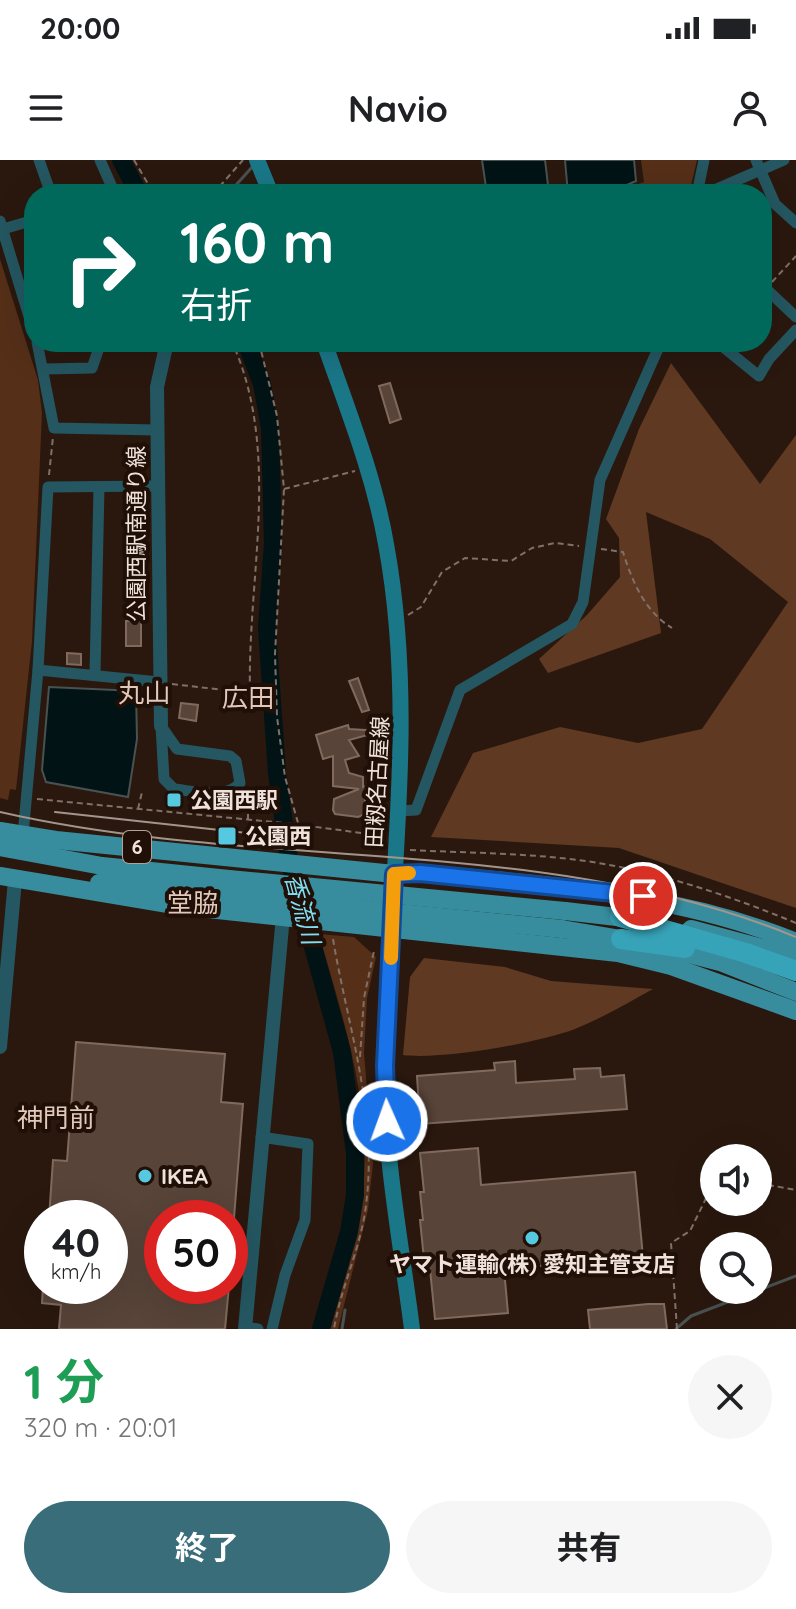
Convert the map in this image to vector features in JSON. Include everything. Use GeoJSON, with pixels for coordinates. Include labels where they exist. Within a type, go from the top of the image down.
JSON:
{"type":"FeatureCollection","features":[{"type":"Feature","properties":{"kind":"highway"},"geometry":{"type":"LineString","coordinates":[[620,917],[746,953],[796,971]]}},
{"type":"Feature","properties":{"kind":"highway"},"geometry":{"type":"LineString","coordinates":[[621,939],[690,948],[796,982]]}},
{"type":"Feature","properties":{"kind":"main road"},"geometry":{"type":"LineString","coordinates":[[257,160],[267,184]]}},
{"type":"Feature","properties":{"kind":"main road","name":"田籾名古屋線"},"geometry":{"type":"LineString","coordinates":[[327,352],[368,468],[386,542],[397,623],[403,708],[399,811],[391,842],[394,874],[385,1066],[387,1121],[412,1329]]}},
{"type":"Feature","properties":{"kind":"main road","name":"6"},"geometry":{"type":"LineString","coordinates":[[0,831],[394,874],[420,873],[616,891],[719,914],[796,942]]}},
{"type":"Feature","properties":{"kind":"main road","name":"6"},"geometry":{"type":"LineString","coordinates":[[0,847],[229,888]]}},
{"type":"Feature","properties":{"kind":"main road","name":"6"},"geometry":{"type":"LineString","coordinates":[[0,865],[84,882],[229,888],[564,920],[620,917],[708,932],[796,957]]}},
{"type":"Feature","properties":{"kind":"main road"},"geometry":{"type":"LineString","coordinates":[[8,878],[148,902],[289,916],[326,926],[414,929],[618,953],[671,966],[796,1011]]}},
{"type":"Feature","properties":{"kind":"main road","name":"6"},"geometry":{"type":"LineString","coordinates":[[564,920],[621,939],[720,962],[796,992]]}},
{"type":"Feature","properties":{"kind":"street"},"geometry":{"type":"LineString","coordinates":[[39,160],[47,184]]}},
{"type":"Feature","properties":{"kind":"street"},"geometry":{"type":"LineString","coordinates":[[100,160],[111,184]]}},
{"type":"Feature","properties":{"kind":"street"},"geometry":{"type":"LineString","coordinates":[[699,184],[704,160]]}},
{"type":"Feature","properties":{"kind":"street"},"geometry":{"type":"LineString","coordinates":[[723,184],[758,165],[784,160]]}},
{"type":"Feature","properties":{"kind":"street"},"geometry":{"type":"LineString","coordinates":[[758,165],[766,184]]}},
{"type":"Feature","properties":{"kind":"street"},"geometry":{"type":"LineString","coordinates":[[772,197],[775,204],[796,223]]}},
{"type":"Feature","properties":{"kind":"street"},"geometry":{"type":"LineString","coordinates":[[24,222],[1,225],[24,300]]}},
{"type":"Feature","properties":{"kind":"street"},"geometry":{"type":"LineString","coordinates":[[772,294],[796,317]]}},
{"type":"Feature","properties":{"kind":"street"},"geometry":{"type":"LineString","coordinates":[[729,352],[759,376],[769,359],[796,330]]}},
{"type":"Feature","properties":{"kind":"street"},"geometry":{"type":"LineString","coordinates":[[40,352],[54,428],[157,430]]}},
{"type":"Feature","properties":{"kind":"street"},"geometry":{"type":"LineString","coordinates":[[45,369],[92,368],[98,352]]}},
{"type":"Feature","properties":{"kind":"street","name":"公園西駅南通り線"},"geometry":{"type":"LineString","coordinates":[[161,726],[163,683],[157,430],[158,379],[165,352]]}},
{"type":"Feature","properties":{"kind":"street"},"geometry":{"type":"LineString","coordinates":[[399,811],[416,810],[460,690],[572,624],[583,602],[600,480],[657,352]]}},
{"type":"Feature","properties":{"kind":"street"},"geometry":{"type":"LineString","coordinates":[[23,835],[38,670],[48,487],[157,486]]}},
{"type":"Feature","properties":{"kind":"street"},"geometry":{"type":"LineString","coordinates":[[95,675],[99,487]]}},
{"type":"Feature","properties":{"kind":"street"},"geometry":{"type":"LineString","coordinates":[[38,670],[163,683]]}},
{"type":"Feature","properties":{"kind":"street"},"geometry":{"type":"LineString","coordinates":[[161,726],[177,749],[230,756],[239,767],[240,783],[228,793],[174,789],[164,779],[161,726]]}},
{"type":"Feature","properties":{"kind":"street"},"geometry":{"type":"LineString","coordinates":[[164,768],[176,754],[186,752]]}},
{"type":"Feature","properties":{"kind":"street"},"geometry":{"type":"LineString","coordinates":[[0,1047],[8,878]]}},
{"type":"Feature","properties":{"kind":"street"},"geometry":{"type":"LineString","coordinates":[[249,1328],[261,1137],[289,916]]}},
{"type":"Feature","properties":{"kind":"street"},"geometry":{"type":"LineString","coordinates":[[261,1137],[308,1144],[305,1220],[285,1275],[272,1329]]}},
{"type":"Feature","properties":{"kind":"path"},"geometry":{"type":"LineString","coordinates":[[134,160],[148,184]]}},
{"type":"Feature","properties":{"kind":"path"},"geometry":{"type":"LineString","coordinates":[[222,184],[243,160]]}},
{"type":"Feature","properties":{"kind":"path"},"geometry":{"type":"LineString","coordinates":[[772,279],[796,256]]}},
{"type":"Feature","properties":{"kind":"path"},"geometry":{"type":"LineString","coordinates":[[163,683],[250,693],[257,451],[249,395],[235,352]]}},
{"type":"Feature","properties":{"kind":"path"},"geometry":{"type":"LineString","coordinates":[[262,352],[280,430],[284,489],[275,654],[277,717],[285,777],[308,863]]}},
{"type":"Feature","properties":{"kind":"path"},"geometry":{"type":"LineString","coordinates":[[48,487],[54,428]]}},
{"type":"Feature","properties":{"kind":"path"},"geometry":{"type":"LineString","coordinates":[[284,489],[368,468]]}},
{"type":"Feature","properties":{"kind":"path"},"geometry":{"type":"LineString","coordinates":[[397,623],[421,607],[442,572],[465,558],[511,561],[532,548],[555,543],[623,552],[632,581],[658,620],[672,628]]}},
{"type":"Feature","properties":{"kind":"path"},"geometry":{"type":"LineString","coordinates":[[137,811],[142,792]]}},
{"type":"Feature","properties":{"kind":"path"},"geometry":{"type":"LineString","coordinates":[[25,798],[137,811],[300,824],[391,842],[587,862],[672,879],[796,923]]}},
{"type":"Feature","properties":{"kind":"path"},"geometry":{"type":"LineString","coordinates":[[248,806],[248,820]]}},
{"type":"Feature","properties":{"kind":"path"},"geometry":{"type":"LineString","coordinates":[[326,926],[360,1060],[369,1128],[366,1207],[334,1329]]}},
{"type":"Feature","properties":{"kind":"path"},"geometry":{"type":"LineString","coordinates":[[360,1060],[364,998],[374,951]]}},
{"type":"Feature","properties":{"kind":"path"},"geometry":{"type":"LineString","coordinates":[[772,1186],[796,1190]]}},
{"type":"Feature","properties":{"kind":"path"},"geometry":{"type":"LineString","coordinates":[[677,1329],[671,1243],[690,1231],[700,1211]]}},
{"type":"Feature","properties":{"kind":"shaded area"},"geometry":{"type":"Polygon","coordinates":[[[482,160],[545,160],[548,184],[486,184],[482,160]]]}},
{"type":"Feature","properties":{"kind":"shaded area"},"geometry":{"type":"Polygon","coordinates":[[[565,160],[634,160],[636,181],[629,184],[567,184],[565,160]]]}},
{"type":"Feature","properties":{"kind":"shaded area"},"geometry":{"type":"Polygon","coordinates":[[[641,160],[697,160],[691,184],[639,184],[644,182],[641,160]]]}},
{"type":"Feature","properties":{"kind":"shaded area"},"geometry":{"type":"Polygon","coordinates":[[[0,259],[24,335],[24,352],[29,352],[38,380],[42,413],[32,641],[16,790],[10,789],[8,800],[0,798],[0,259]]]}},
{"type":"Feature","properties":{"kind":"shaded area"},"geometry":{"type":"Polygon","coordinates":[[[671,363],[760,484],[796,435],[796,908],[619,848],[431,837],[473,753],[560,727],[638,743],[702,729],[788,602],[710,539],[646,512],[661,633],[548,673],[539,659],[587,615],[620,577],[619,538],[606,519],[639,429],[671,363]]]}},
{"type":"Feature","properties":{"kind":"shaded area"},"geometry":{"type":"Polygon","coordinates":[[[49,687],[136,691],[137,739],[128,797],[46,782],[42,770],[49,687]]]}},
{"type":"Feature","properties":{"kind":"shaded area"},"geometry":{"type":"Polygon","coordinates":[[[319,934],[354,937],[376,957],[367,998],[364,1053],[373,1163],[368,1210],[338,1329],[328,1329],[360,1211],[364,1141],[355,1071],[319,934]]]}},
{"type":"Feature","properties":{"kind":"shaded area"},"geometry":{"type":"Polygon","coordinates":[[[424,958],[505,967],[551,981],[653,989],[595,1020],[559,1034],[464,1053],[403,1055],[410,977],[424,958]]]}},
{"type":"Feature","properties":{"kind":"building"},"geometry":{"type":"Polygon","coordinates":[[[390,383],[401,419],[390,423],[379,386],[390,383]]]}},
{"type":"Feature","properties":{"kind":"building"},"geometry":{"type":"Polygon","coordinates":[[[126,621],[141,621],[141,646],[126,646],[126,621]]]}},
{"type":"Feature","properties":{"kind":"building"},"geometry":{"type":"Polygon","coordinates":[[[67,653],[81,654],[81,665],[67,664],[67,653]]]}},
{"type":"Feature","properties":{"kind":"building"},"geometry":{"type":"Polygon","coordinates":[[[358,678],[369,710],[362,712],[349,681],[358,678]]]}},
{"type":"Feature","properties":{"kind":"building"},"geometry":{"type":"Polygon","coordinates":[[[181,703],[198,705],[196,721],[179,718],[181,703]]]}},
{"type":"Feature","properties":{"kind":"building"},"geometry":{"type":"Polygon","coordinates":[[[348,725],[349,729],[382,731],[349,740],[359,756],[345,760],[349,773],[363,777],[363,787],[367,786],[363,815],[358,817],[335,814],[334,799],[359,789],[333,786],[333,756],[323,759],[316,735],[348,725]]]}},
{"type":"Feature","properties":{"kind":"building","name":"IKEA"},"geometry":{"type":"Polygon","coordinates":[[[76,1042],[225,1054],[221,1102],[243,1104],[235,1200],[144,1200],[144,1304],[227,1304],[225,1329],[59,1329],[61,1305],[52,1304],[128,1304],[128,1200],[50,1200],[53,1160],[67,1161],[76,1042]]]}},
{"type":"Feature","properties":{"kind":"building"},"geometry":{"type":"Polygon","coordinates":[[[515,1061],[516,1083],[575,1079],[574,1069],[600,1068],[601,1077],[624,1075],[627,1109],[420,1124],[417,1076],[495,1070],[494,1063],[515,1061]]]}},
{"type":"Feature","properties":{"kind":"building","name":"ヤマト運輸(株) 愛知主管支店"},"geometry":{"type":"Polygon","coordinates":[[[478,1148],[481,1185],[635,1172],[643,1257],[504,1269],[508,1313],[435,1319],[430,1269],[425,1269],[420,1220],[423,1220],[420,1192],[424,1192],[420,1153],[478,1148]]]}},
{"type":"Feature","properties":{"kind":"building"},"geometry":{"type":"Polygon","coordinates":[[[664,1304],[667,1329],[590,1329],[588,1310],[664,1304]]]}},
{"type":"Feature","properties":{"kind":"waterway","name":"香流川"},"geometry":{"type":"LineString","coordinates":[[121,160],[134,184]]}},
{"type":"Feature","properties":{"kind":"waterway"},"geometry":{"type":"LineString","coordinates":[[237,184],[253,166]]}},
{"type":"Feature","properties":{"kind":"waterway","name":"香流川"},"geometry":{"type":"LineString","coordinates":[[250,352],[262,384],[270,428],[273,543],[267,628],[277,773],[289,860],[342,1052],[355,1153],[355,1195],[349,1232],[321,1329]]}},
{"type":"Feature","properties":{"kind":"waterway"},"geometry":{"type":"LineString","coordinates":[[676,1329],[691,1316],[796,1276]]}},
{"type":"Feature","properties":{"kind":"waterway"},"geometry":{"type":"LineString","coordinates":[[342,1329],[345,1310]]}},
{"type":"Feature","properties":{"kind":"tram line"},"geometry":{"type":"LineString","coordinates":[[0,812],[99,830],[199,842],[402,858],[602,882],[700,904],[796,937]]}},
{"type":"Feature","properties":{"kind":"tram line"},"geometry":{"type":"LineString","coordinates":[[55,812],[302,839]]}},
{"type":"Feature","properties":{"kind":"slow traffic"},"geometry":{"type":"LineString","coordinates":[[391,958],[394,874],[409,873]]}},
{"type":"Feature","properties":{"kind":"place","name":"公園西駅"},"geometry":{"type":"Point","coordinates":[174,800]}},
{"type":"Feature","properties":{"kind":"place","name":"公園西"},"geometry":{"type":"Point","coordinates":[227,836]}},
{"type":"Feature","properties":{"kind":"place","name":"IKEA"},"geometry":{"type":"Point","coordinates":[145,1176]}},
{"type":"Feature","properties":{"kind":"place","name":"ヤマト運輸(株) 愛知主管支店"},"geometry":{"type":"Point","coordinates":[532,1238]}},
{"type":"Feature","properties":{"kind":"district","name":"丸山"},"geometry":{"type":"Point","coordinates":[144,693]}},
{"type":"Feature","properties":{"kind":"district","name":"広田"},"geometry":{"type":"Point","coordinates":[248,698]}},
{"type":"Feature","properties":{"kind":"district","name":"堂脇"},"geometry":{"type":"Point","coordinates":[193,903]}},
{"type":"Feature","properties":{"kind":"district","name":"神門前"},"geometry":{"type":"Point","coordinates":[56,1118]}},
{"type":"Feature","properties":{"kind":"route"},"geometry":{"type":"LineString","coordinates":[[387,1121],[385,1066],[394,874],[420,873],[590,888],[643,896]]}}]}
